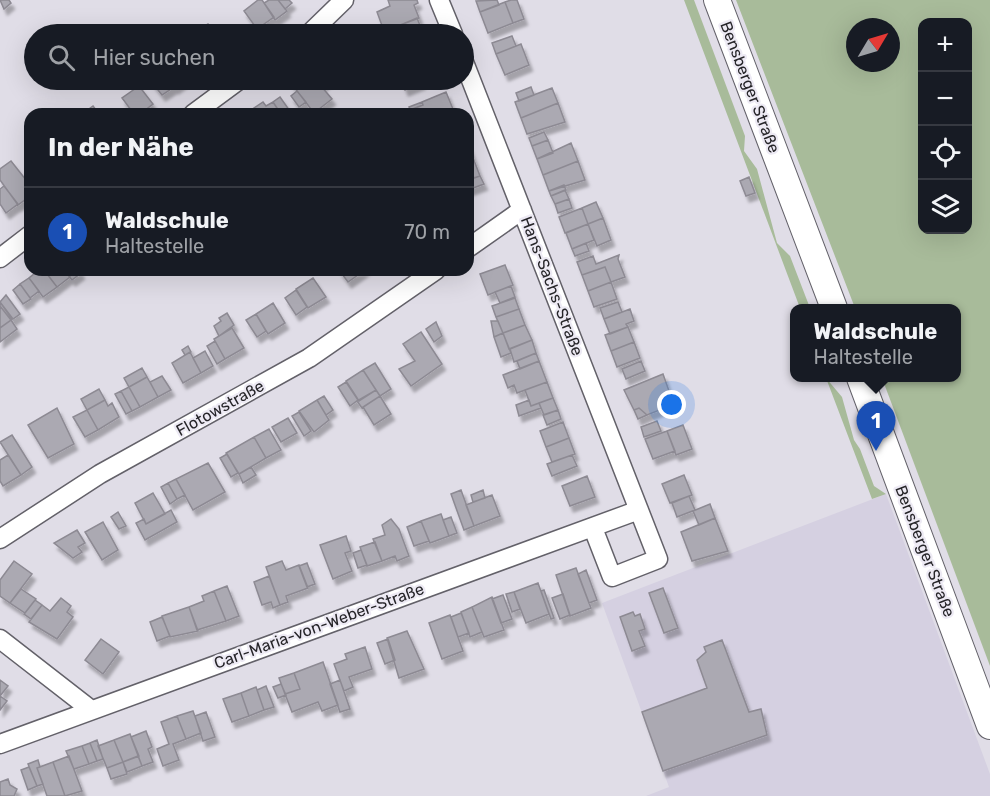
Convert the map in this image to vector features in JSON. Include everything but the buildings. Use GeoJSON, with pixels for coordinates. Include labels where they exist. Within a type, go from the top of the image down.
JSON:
{"type":"FeatureCollection","features":[{"type":"Feature","properties":{"kind":"main road","name":"Bensberger Straße"},"geometry":{"type":"LineString","coordinates":[[717,0],[832,304]]}},
{"type":"Feature","properties":{"kind":"main road","name":"Bensberger Straße"},"geometry":{"type":"LineString","coordinates":[[861,382],[990,726]]}},
{"type":"Feature","properties":{"kind":"street"},"geometry":{"type":"LineString","coordinates":[[319,24],[344,0]]}},
{"type":"Feature","properties":{"kind":"street"},"geometry":{"type":"LineString","coordinates":[[439,0],[449,24]]}},
{"type":"Feature","properties":{"kind":"street","name":"Hans-Sachs-Straße"},"geometry":{"type":"LineString","coordinates":[[474,88],[658,559],[612,576],[593,528]]}},
{"type":"Feature","properties":{"kind":"street"},"geometry":{"type":"LineString","coordinates":[[201,108],[225,90]]}},
{"type":"Feature","properties":{"kind":"street"},"geometry":{"type":"LineString","coordinates":[[474,244],[522,210]]}},
{"type":"Feature","properties":{"kind":"street"},"geometry":{"type":"LineString","coordinates":[[0,258],[24,240]]}},
{"type":"Feature","properties":{"kind":"street","name":"Flotowstraße"},"geometry":{"type":"LineString","coordinates":[[0,539],[100,474],[309,358],[427,276]]}},
{"type":"Feature","properties":{"kind":"street","name":"Carl-Maria-von-Weber-Straße"},"geometry":{"type":"LineString","coordinates":[[0,744],[90,709],[639,510]]}},
{"type":"Feature","properties":{"kind":"street"},"geometry":{"type":"LineString","coordinates":[[0,639],[90,709]]}},
{"type":"Feature","properties":{"kind":"shaded area"},"geometry":{"type":"Polygon","coordinates":[[[886,494],[990,774],[990,796],[646,796],[669,787],[602,603],[886,494]]]}},
{"type":"Feature","properties":{"kind":"green space"},"geometry":{"type":"Polygon","coordinates":[[[684,0],[694,0],[745,136],[744,151],[757,169],[777,243],[790,256],[808,304],[798,304],[684,0]]]}},
{"type":"Feature","properties":{"kind":"green space"},"geometry":{"type":"Polygon","coordinates":[[[736,0],[990,0],[990,666],[884,382],[961,382],[961,304],[853,304],[736,0]]]}},
{"type":"Feature","properties":{"kind":"green space"},"geometry":{"type":"Polygon","coordinates":[[[828,382],[842,397],[854,440],[860,449],[874,486],[886,494],[872,499],[828,382]]]}},
{"type":"Feature","properties":{"kind":"place","name":"Waldschule"},"geometry":{"type":"Point","coordinates":[876,451]}}]}
